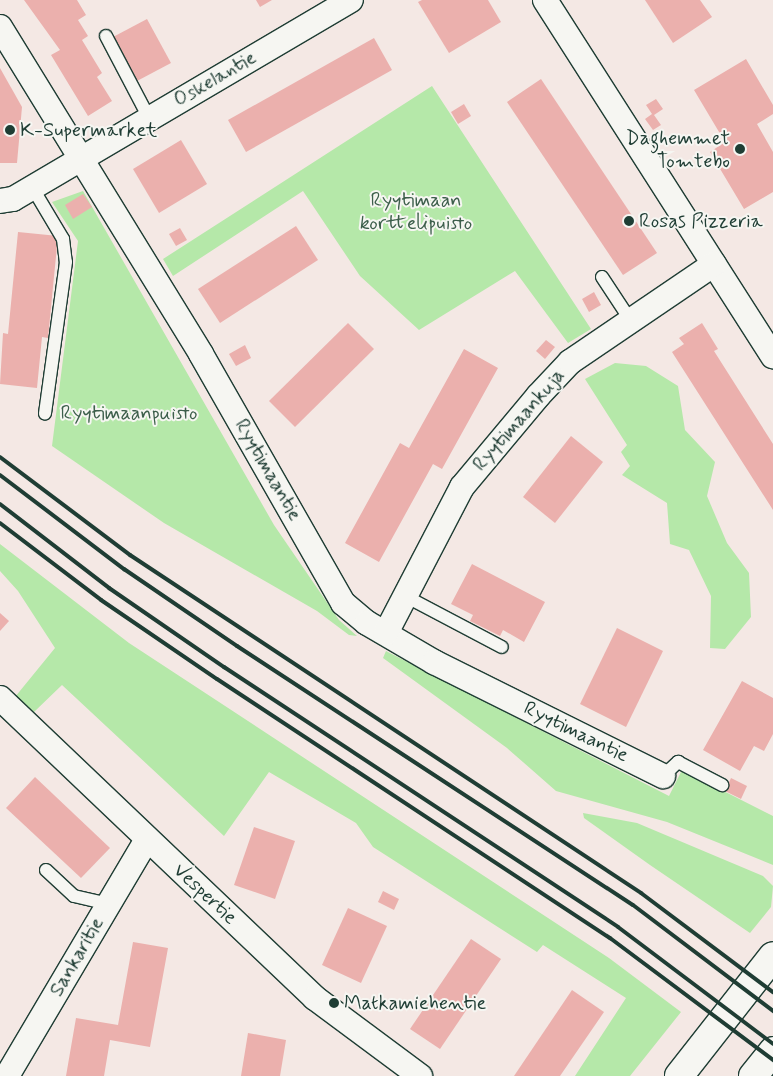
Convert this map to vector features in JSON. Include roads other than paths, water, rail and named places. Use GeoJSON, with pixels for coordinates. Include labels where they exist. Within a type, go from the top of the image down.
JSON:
{"type":"FeatureCollection","features":[{"type":"Feature","properties":{"kind":"main road"},"geometry":{"type":"LineString","coordinates":[[679,1076],[773,956]]}},
{"type":"Feature","properties":{"kind":"main road"},"geometry":{"type":"LineString","coordinates":[[753,1076],[773,1051]]}},
{"type":"Feature","properties":{"kind":"street","name":"Oskelantie"},"geometry":{"type":"LineString","coordinates":[[0,201],[13,199],[352,0]]}},
{"type":"Feature","properties":{"kind":"street"},"geometry":{"type":"LineString","coordinates":[[545,0],[773,356]]}},
{"type":"Feature","properties":{"kind":"street","name":"Ryytimaantie"},"geometry":{"type":"LineString","coordinates":[[0,27],[79,159],[201,354],[343,603],[386,633],[434,662],[663,776]]}},
{"type":"Feature","properties":{"kind":"street","name":"Ryytimaankuja"},"geometry":{"type":"LineString","coordinates":[[386,633],[407,597],[462,487],[489,450],[570,362],[714,264]]}},
{"type":"Feature","properties":{"kind":"street","name":"Vespertie"},"geometry":{"type":"LineString","coordinates":[[0,698],[322,1004],[420,1076]]}},
{"type":"Feature","properties":{"kind":"street","name":"Sankaritie"},"geometry":{"type":"LineString","coordinates":[[7,1076],[147,839]]}},
{"type":"Feature","properties":{"kind":"lane"},"geometry":{"type":"LineString","coordinates":[[106,36],[149,118]]}},
{"type":"Feature","properties":{"kind":"lane"},"geometry":{"type":"LineString","coordinates":[[32,187],[63,239],[66,262],[45,414]]}},
{"type":"Feature","properties":{"kind":"lane"},"geometry":{"type":"LineString","coordinates":[[602,277],[631,321]]}},
{"type":"Feature","properties":{"kind":"lane"},"geometry":{"type":"LineString","coordinates":[[407,597],[502,647]]}},
{"type":"Feature","properties":{"kind":"lane"},"geometry":{"type":"LineString","coordinates":[[663,776],[678,762],[722,784]]}},
{"type":"Feature","properties":{"kind":"lane"},"geometry":{"type":"LineString","coordinates":[[46,870],[74,896],[108,904]]}},
{"type":"Feature","properties":{"kind":"railway"},"geometry":{"type":"LineString","coordinates":[[0,457],[130,555],[641,893],[773,992]]}},
{"type":"Feature","properties":{"kind":"railway"},"geometry":{"type":"LineString","coordinates":[[0,475],[124,569],[237,646],[633,905],[773,1011]]}},
{"type":"Feature","properties":{"kind":"railway"},"geometry":{"type":"LineString","coordinates":[[0,504],[109,588],[224,667],[618,927],[773,1044]]}},
{"type":"Feature","properties":{"kind":"railway"},"geometry":{"type":"LineString","coordinates":[[0,523],[101,600],[217,679],[610,938],[773,1060]]}},
{"type":"Feature","properties":{"kind":"place","name":"K-Supermarket"},"geometry":{"type":"Point","coordinates":[10,130]}},
{"type":"Feature","properties":{"kind":"place","name":"Daghemmet Tomtebo"},"geometry":{"type":"Point","coordinates":[740,149]}},
{"type":"Feature","properties":{"kind":"place","name":"Rosas Pizzeria"},"geometry":{"type":"Point","coordinates":[629,221]}},
{"type":"Feature","properties":{"kind":"place","name":"Matkamiehentie"},"geometry":{"type":"Point","coordinates":[334,1003]}},
{"type":"Feature","properties":{"kind":"park label","name":"Ryytimaan korttelipuisto"},"geometry":{"type":"Point","coordinates":[416,212]}},
{"type":"Feature","properties":{"kind":"park label","name":"Ryytimaanpuisto"},"geometry":{"type":"Point","coordinates":[129,413]}}]}
